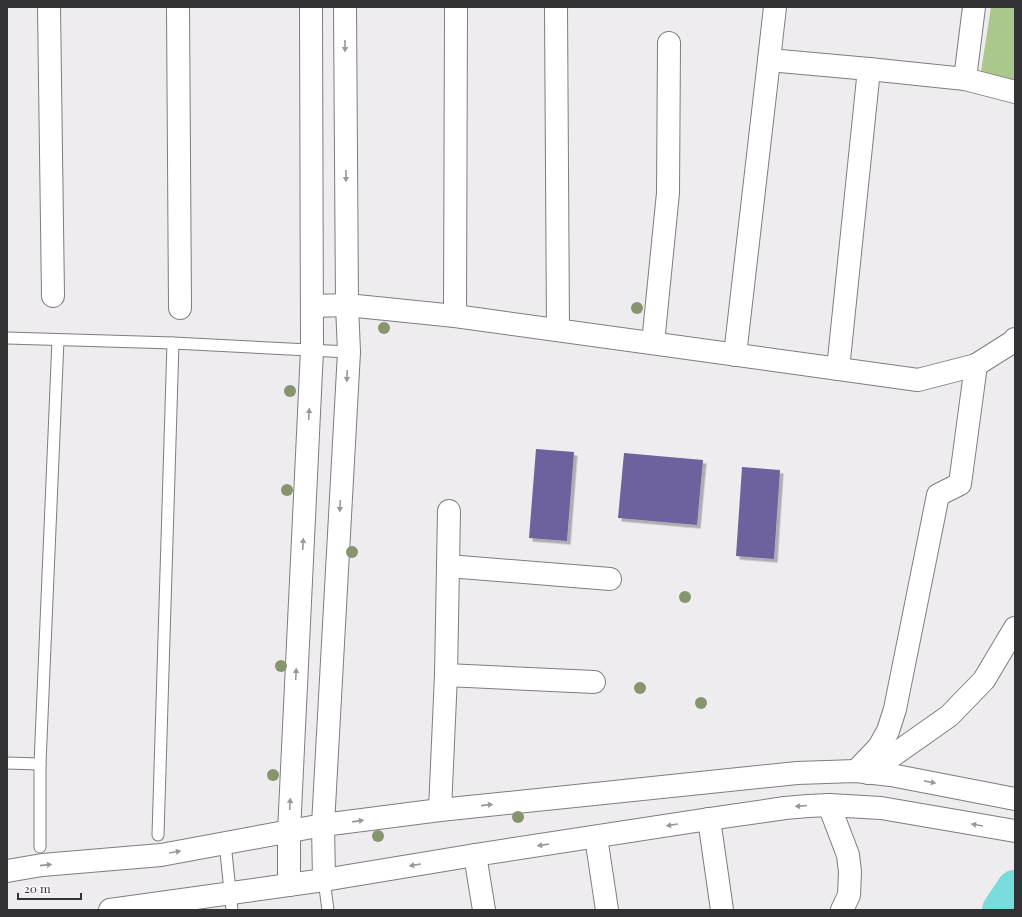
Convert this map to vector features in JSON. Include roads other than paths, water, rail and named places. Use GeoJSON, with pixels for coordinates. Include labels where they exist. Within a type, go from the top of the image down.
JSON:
{"type":"FeatureCollection","features":[{"type":"Feature","properties":{"kind":"street"},"geometry":{"type":"LineString","coordinates":[[49,7],[53,296]]}},
{"type":"Feature","properties":{"kind":"street"},"geometry":{"type":"LineString","coordinates":[[178,7],[180,308]]}},
{"type":"Feature","properties":{"kind":"street"},"geometry":{"type":"LineString","coordinates":[[289,885],[289,832],[312,350],[311,7]]}},
{"type":"Feature","properties":{"kind":"street"},"geometry":{"type":"LineString","coordinates":[[324,880],[324,826],[349,352],[347,305],[345,7]]}},
{"type":"Feature","properties":{"kind":"street"},"geometry":{"type":"LineString","coordinates":[[455,316],[456,7]]}},
{"type":"Feature","properties":{"kind":"street"},"geometry":{"type":"LineString","coordinates":[[556,7],[558,330]]}},
{"type":"Feature","properties":{"kind":"street"},"geometry":{"type":"LineString","coordinates":[[735,355],[774,7]]}},
{"type":"Feature","properties":{"kind":"street"},"geometry":{"type":"LineString","coordinates":[[965,80],[974,7]]}},
{"type":"Feature","properties":{"kind":"street"},"geometry":{"type":"LineString","coordinates":[[653,343],[668,193],[668,43]]}},
{"type":"Feature","properties":{"kind":"street"},"geometry":{"type":"LineString","coordinates":[[769,60],[965,80],[1015,92]]}},
{"type":"Feature","properties":{"kind":"street"},"geometry":{"type":"LineString","coordinates":[[838,369],[869,69]]}},
{"type":"Feature","properties":{"kind":"street"},"geometry":{"type":"LineString","coordinates":[[312,306],[347,305],[455,316],[918,380],[976,365],[1015,339]]}},
{"type":"Feature","properties":{"kind":"street"},"geometry":{"type":"LineString","coordinates":[[862,772],[888,731],[895,709],[938,495],[960,484],[976,365]]}},
{"type":"Feature","properties":{"kind":"street"},"geometry":{"type":"LineString","coordinates":[[440,810],[446,675],[449,511]]}},
{"type":"Feature","properties":{"kind":"street"},"geometry":{"type":"LineString","coordinates":[[448,566],[610,579]]}},
{"type":"Feature","properties":{"kind":"street"},"geometry":{"type":"LineString","coordinates":[[862,772],[950,716],[984,680],[1015,628]]}},
{"type":"Feature","properties":{"kind":"street"},"geometry":{"type":"LineString","coordinates":[[446,675],[594,682]]}},
{"type":"Feature","properties":{"kind":"street"},"geometry":{"type":"LineString","coordinates":[[7,871],[42,865],[161,855],[324,826],[440,810],[797,773],[862,772],[891,775],[1015,799]]}},
{"type":"Feature","properties":{"kind":"street"},"geometry":{"type":"LineString","coordinates":[[110,910],[231,902],[289,885],[785,808],[829,805],[881,808],[1015,832]]}},
{"type":"Feature","properties":{"kind":"street"},"geometry":{"type":"LineString","coordinates":[[829,805],[848,855],[850,872],[849,895],[842,910]]}},
{"type":"Feature","properties":{"kind":"street"},"geometry":{"type":"LineString","coordinates":[[709,819],[722,910]]}},
{"type":"Feature","properties":{"kind":"street"},"geometry":{"type":"LineString","coordinates":[[596,837],[607,910]]}},
{"type":"Feature","properties":{"kind":"street"},"geometry":{"type":"LineString","coordinates":[[475,855],[484,910]]}},
{"type":"Feature","properties":{"kind":"lane"},"geometry":{"type":"LineString","coordinates":[[7,338],[173,343],[349,352]]}},
{"type":"Feature","properties":{"kind":"lane"},"geometry":{"type":"LineString","coordinates":[[40,847],[40,764],[58,340]]}},
{"type":"Feature","properties":{"kind":"lane"},"geometry":{"type":"LineString","coordinates":[[158,835],[173,343]]}},
{"type":"Feature","properties":{"kind":"lane"},"geometry":{"type":"LineString","coordinates":[[7,763],[40,764]]}},
{"type":"Feature","properties":{"kind":"lane"},"geometry":{"type":"LineString","coordinates":[[225,843],[231,902]]}},
{"type":"Feature","properties":{"kind":"lane"},"geometry":{"type":"LineString","coordinates":[[324,880],[328,910]]}},
{"type":"Feature","properties":{"kind":"waterway"},"geometry":{"type":"LineString","coordinates":[[1001,910],[1015,889]]}}]}
